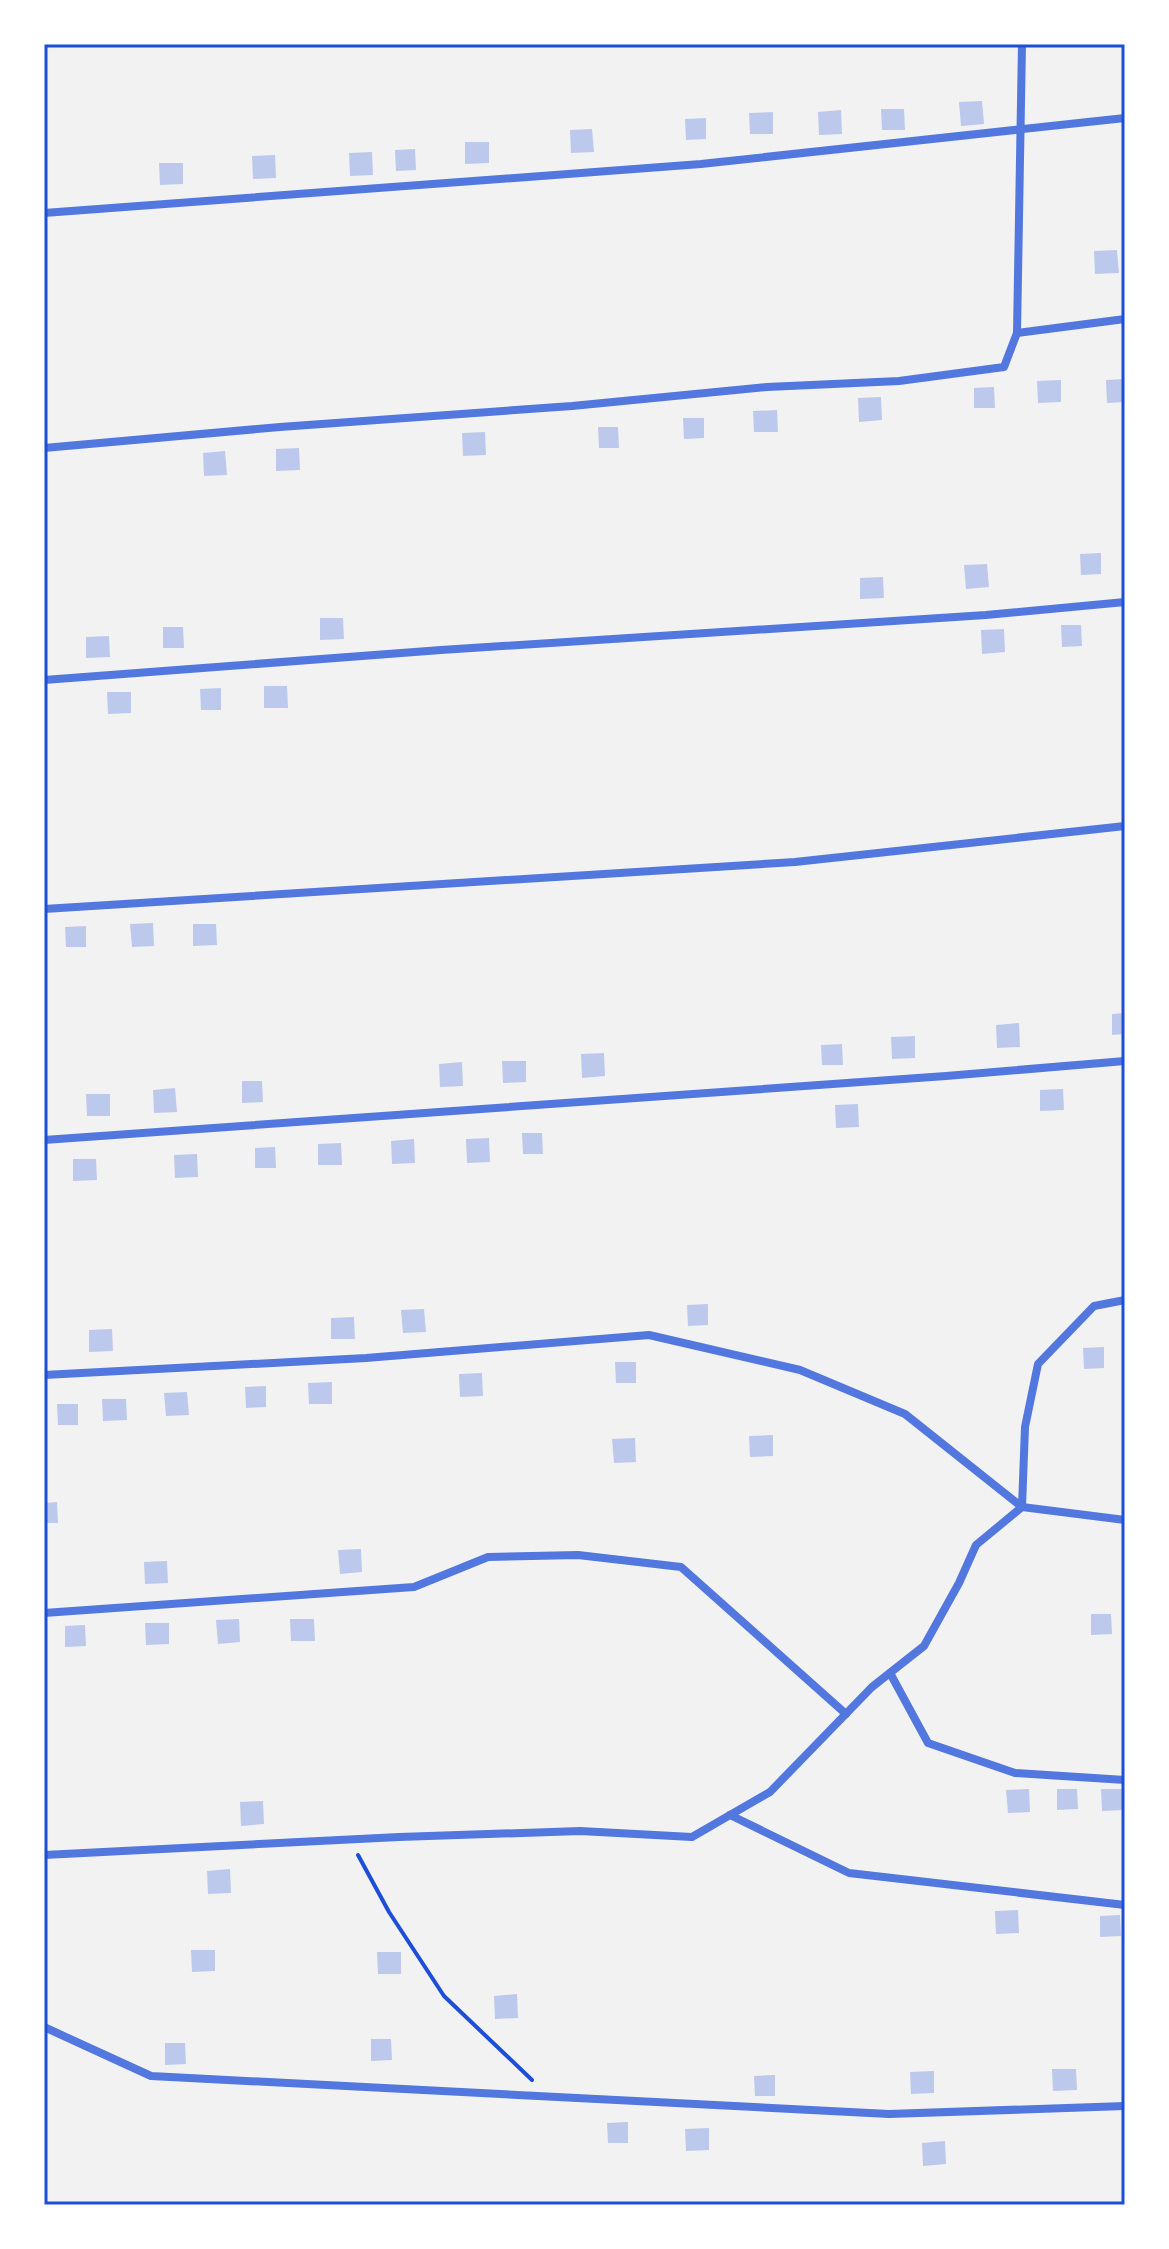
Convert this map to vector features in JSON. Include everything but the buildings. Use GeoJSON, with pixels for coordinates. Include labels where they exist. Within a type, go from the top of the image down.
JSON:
{"type":"FeatureCollection","features":[{"type":"Feature","properties":{"kind":"street"},"geometry":{"type":"LineString","coordinates":[[44,448],[572,406],[767,387],[899,381],[1004,367],[1017,333],[1022,44]]}},
{"type":"Feature","properties":{"kind":"street"},"geometry":{"type":"LineString","coordinates":[[44,213],[701,164],[1125,118]]}},
{"type":"Feature","properties":{"kind":"street"},"geometry":{"type":"LineString","coordinates":[[1017,333],[1125,319]]}},
{"type":"Feature","properties":{"kind":"street"},"geometry":{"type":"LineString","coordinates":[[44,680],[441,650],[986,615],[1125,602]]}},
{"type":"Feature","properties":{"kind":"street"},"geometry":{"type":"LineString","coordinates":[[44,909],[795,862],[1125,826]]}},
{"type":"Feature","properties":{"kind":"street"},"geometry":{"type":"LineString","coordinates":[[44,1140],[1125,1061]]}},
{"type":"Feature","properties":{"kind":"street"},"geometry":{"type":"LineString","coordinates":[[44,1855],[580,1831],[692,1837],[770,1792],[846,1714],[924,1646],[976,1545],[1022,1507],[1025,1427],[1038,1364],[1094,1306],[1125,1300]]}},
{"type":"Feature","properties":{"kind":"street"},"geometry":{"type":"LineString","coordinates":[[44,1375],[366,1358],[649,1335],[800,1370],[905,1414],[1022,1507],[1125,1520]]}},
{"type":"Feature","properties":{"kind":"street"},"geometry":{"type":"LineString","coordinates":[[44,1613],[414,1587],[488,1557],[578,1555],[681,1567],[846,1714]]}},
{"type":"Feature","properties":{"kind":"street"},"geometry":{"type":"LineString","coordinates":[[890,1673],[928,1743],[1015,1773],[1125,1780]]}},
{"type":"Feature","properties":{"kind":"street"},"geometry":{"type":"LineString","coordinates":[[730,1815],[849,1873],[1125,1905]]}},
{"type":"Feature","properties":{"kind":"street"},"geometry":{"type":"LineString","coordinates":[[44,2027],[151,2076],[889,2114],[1125,2106]]}},
{"type":"Feature","properties":{"kind":"path"},"geometry":{"type":"LineString","coordinates":[[349,1839],[389,1912],[444,1996],[516,2061],[548,2097]]}}]}
